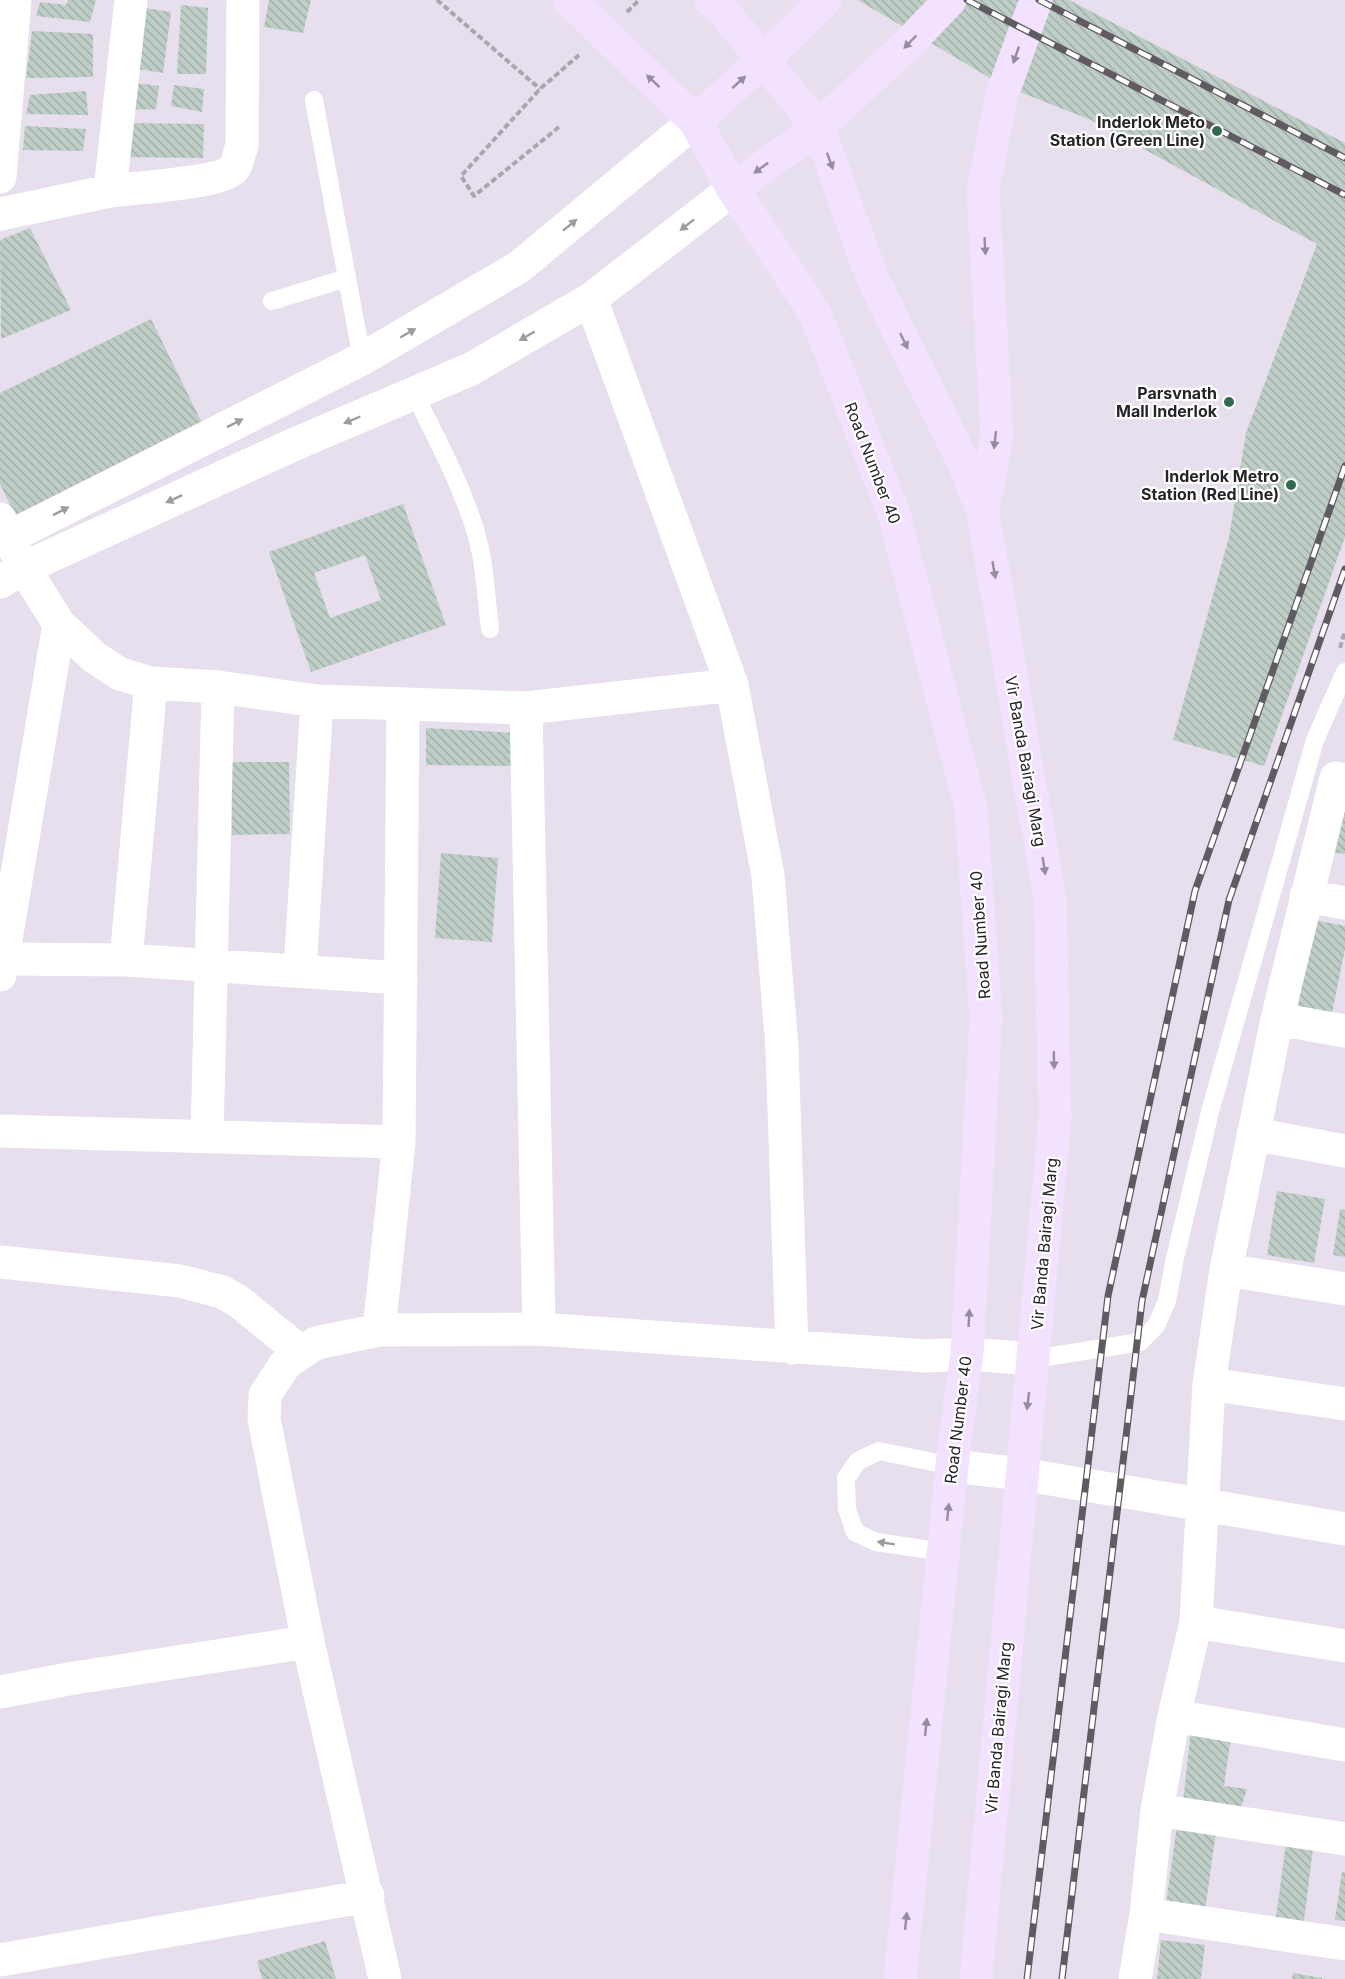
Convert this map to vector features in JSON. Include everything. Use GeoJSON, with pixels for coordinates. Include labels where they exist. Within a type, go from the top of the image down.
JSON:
{"type":"FeatureCollection","features":[{"type":"Feature","properties":{"kind":"main road","name":"Road Number 40"},"geometry":{"type":"LineString","coordinates":[[569,0],[695,121],[733,189],[815,314],[894,514],[971,809],[987,1017],[966,1354],[952,1467],[900,1979]]}},
{"type":"Feature","properties":{"kind":"main road"},"geometry":{"type":"LineString","coordinates":[[710,0],[719,6],[818,127],[872,277],[965,466],[983,512]]}},
{"type":"Feature","properties":{"kind":"main road"},"geometry":{"type":"LineString","coordinates":[[695,121],[763,61],[825,0]]}},
{"type":"Feature","properties":{"kind":"main road"},"geometry":{"type":"LineString","coordinates":[[733,189],[818,127],[904,48],[950,0]]}},
{"type":"Feature","properties":{"kind":"main road"},"geometry":{"type":"LineString","coordinates":[[983,512],[997,437],[982,192],[1001,98],[1036,0]]}},
{"type":"Feature","properties":{"kind":"main road","name":"Vir Banda Bairagi Marg"},"geometry":{"type":"LineString","coordinates":[[976,1979],[1055,1117],[1050,901],[983,512]]}},
{"type":"Feature","properties":{"kind":"street"},"geometry":{"type":"LineString","coordinates":[[0,177],[15,0]]}},
{"type":"Feature","properties":{"kind":"street"},"geometry":{"type":"LineString","coordinates":[[110,191],[131,0]]}},
{"type":"Feature","properties":{"kind":"street"},"geometry":{"type":"LineString","coordinates":[[0,214],[110,191],[223,176],[234,167],[242,146],[243,0]]}},
{"type":"Feature","properties":{"kind":"street"},"geometry":{"type":"LineString","coordinates":[[695,121],[519,267],[362,359],[4,528],[12,575],[94,657],[120,674],[151,682],[218,687],[317,701],[526,708],[732,685]]}},
{"type":"Feature","properties":{"kind":"street"},"geometry":{"type":"LineString","coordinates":[[12,575],[295,444],[471,369],[591,300],[733,189]]}},
{"type":"Feature","properties":{"kind":"street"},"geometry":{"type":"LineString","coordinates":[[591,300],[732,685],[768,876],[782,1048],[792,1347]]}},
{"type":"Feature","properties":{"kind":"street"},"geometry":{"type":"LineString","coordinates":[[59,624],[2,967],[126,960],[401,978]]}},
{"type":"Feature","properties":{"kind":"street"},"geometry":{"type":"LineString","coordinates":[[126,960],[151,682]]}},
{"type":"Feature","properties":{"kind":"street"},"geometry":{"type":"LineString","coordinates":[[207,1137],[218,687]]}},
{"type":"Feature","properties":{"kind":"street"},"geometry":{"type":"LineString","coordinates":[[300,970],[317,701]]}},
{"type":"Feature","properties":{"kind":"street"},"geometry":{"type":"LineString","coordinates":[[379,1330],[399,1142],[403,705]]}},
{"type":"Feature","properties":{"kind":"street"},"geometry":{"type":"LineString","coordinates":[[526,708],[538,1329]]}},
{"type":"Feature","properties":{"kind":"street"},"geometry":{"type":"LineString","coordinates":[[1135,1979],[1146,1914],[1157,1810],[1174,1716],[1196,1622],[1209,1383],[1226,1270],[1277,1019],[1306,896],[1336,778],[1345,780]]}},
{"type":"Feature","properties":{"kind":"street"},"geometry":{"type":"LineString","coordinates":[[1306,896],[1345,903]]}},
{"type":"Feature","properties":{"kind":"street"},"geometry":{"type":"LineString","coordinates":[[1277,1019],[1345,1030]]}},
{"type":"Feature","properties":{"kind":"street"},"geometry":{"type":"LineString","coordinates":[[0,1131],[399,1142]]}},
{"type":"Feature","properties":{"kind":"street"},"geometry":{"type":"LineString","coordinates":[[1253,1134],[1345,1151]]}},
{"type":"Feature","properties":{"kind":"street"},"geometry":{"type":"LineString","coordinates":[[0,1262],[180,1281],[202,1286],[238,1301],[301,1352]]}},
{"type":"Feature","properties":{"kind":"street"},"geometry":{"type":"LineString","coordinates":[[1226,1270],[1345,1289]]}},
{"type":"Feature","properties":{"kind":"street"},"geometry":{"type":"LineString","coordinates":[[385,1979],[368,1896],[308,1642],[264,1419],[265,1395],[285,1363],[316,1343],[379,1330],[538,1329],[926,1356],[966,1354],[1034,1359]]}},
{"type":"Feature","properties":{"kind":"street"},"geometry":{"type":"LineString","coordinates":[[1209,1383],[1345,1404]]}},
{"type":"Feature","properties":{"kind":"street"},"geometry":{"type":"LineString","coordinates":[[952,1467],[1021,1474],[1345,1529]]}},
{"type":"Feature","properties":{"kind":"street"},"geometry":{"type":"LineString","coordinates":[[1196,1622],[1345,1647]]}},
{"type":"Feature","properties":{"kind":"street"},"geometry":{"type":"LineString","coordinates":[[0,1692],[74,1678],[308,1642]]}},
{"type":"Feature","properties":{"kind":"street"},"geometry":{"type":"LineString","coordinates":[[1174,1716],[1345,1745]]}},
{"type":"Feature","properties":{"kind":"street"},"geometry":{"type":"LineString","coordinates":[[1157,1810],[1345,1839]]}},
{"type":"Feature","properties":{"kind":"street"},"geometry":{"type":"LineString","coordinates":[[10,1966],[368,1896]]}},
{"type":"Feature","properties":{"kind":"street"},"geometry":{"type":"LineString","coordinates":[[1146,1914],[1345,1944]]}},
{"type":"Feature","properties":{"kind":"lane"},"geometry":{"type":"LineString","coordinates":[[314,100],[362,359]]}},
{"type":"Feature","properties":{"kind":"lane"},"geometry":{"type":"LineString","coordinates":[[272,301],[347,278]]}},
{"type":"Feature","properties":{"kind":"lane"},"geometry":{"type":"LineString","coordinates":[[414,393],[476,531],[481,552],[490,629]]}},
{"type":"Feature","properties":{"kind":"lane"},"geometry":{"type":"LineString","coordinates":[[1034,1359],[1140,1342],[1156,1326],[1167,1301],[1211,1108],[1311,752],[1345,672]]}},
{"type":"Feature","properties":{"kind":"lane"},"geometry":{"type":"LineString","coordinates":[[944,1552],[876,1542],[855,1532],[847,1509],[846,1478],[858,1461],[879,1451],[952,1467]]}},
{"type":"Feature","properties":{"kind":"path"},"geometry":{"type":"LineString","coordinates":[[437,0],[540,89],[461,176],[474,196],[559,127]]}},
{"type":"Feature","properties":{"kind":"building"},"geometry":{"type":"Polygon","coordinates":[[[68,0],[96,0],[90,22],[36,16],[40,2],[66,5],[68,0]]]}},
{"type":"Feature","properties":{"kind":"building"},"geometry":{"type":"Polygon","coordinates":[[[269,0],[311,0],[303,33],[264,27],[269,0]]]}},
{"type":"Feature","properties":{"kind":"building"},"geometry":{"type":"Polygon","coordinates":[[[858,0],[1069,0],[1345,143],[1345,537],[1264,766],[1173,740],[1229,537],[1246,433],[1317,244],[1091,120],[1002,85],[858,0]]]}},
{"type":"Feature","properties":{"kind":"building"},"geometry":{"type":"Polygon","coordinates":[[[181,5],[208,8],[206,74],[177,74],[181,5]]]}},
{"type":"Feature","properties":{"kind":"building"},"geometry":{"type":"Polygon","coordinates":[[[132,6],[171,12],[163,73],[125,67],[132,6]]]}},
{"type":"Feature","properties":{"kind":"building"},"geometry":{"type":"Polygon","coordinates":[[[32,31],[93,34],[93,77],[26,78],[32,31]]]}},
{"type":"Feature","properties":{"kind":"building"},"geometry":{"type":"Polygon","coordinates":[[[130,82],[159,86],[156,109],[122,110],[130,82]]]}},
{"type":"Feature","properties":{"kind":"building"},"geometry":{"type":"Polygon","coordinates":[[[174,85],[204,89],[202,112],[171,106],[174,85]]]}},
{"type":"Feature","properties":{"kind":"building"},"geometry":{"type":"Polygon","coordinates":[[[86,91],[88,115],[26,114],[30,95],[86,91]]]}},
{"type":"Feature","properties":{"kind":"building"},"geometry":{"type":"Polygon","coordinates":[[[125,123],[204,124],[203,158],[117,157],[125,123]]]}},
{"type":"Feature","properties":{"kind":"building"},"geometry":{"type":"Polygon","coordinates":[[[25,126],[86,129],[83,151],[23,150],[25,126]]]}},
{"type":"Feature","properties":{"kind":"building"},"geometry":{"type":"Polygon","coordinates":[[[30,228],[71,310],[1,339],[0,240],[30,228]]]}},
{"type":"Feature","properties":{"kind":"building"},"geometry":{"type":"Polygon","coordinates":[[[151,319],[203,425],[16,517],[0,484],[0,393],[151,319]]]}},
{"type":"Feature","properties":{"kind":"building"},"geometry":{"type":"Polygon","coordinates":[[[403,504],[446,625],[311,672],[269,552],[403,504]],[[365,555],[314,573],[330,618],[381,600],[365,555]]]}},
{"type":"Feature","properties":{"kind":"building"},"geometry":{"type":"Polygon","coordinates":[[[426,728],[515,733],[516,766],[426,765],[426,728]]]}},
{"type":"Feature","properties":{"kind":"building"},"geometry":{"type":"Polygon","coordinates":[[[231,762],[289,762],[290,834],[232,835],[231,762]]]}},
{"type":"Feature","properties":{"kind":"building"},"geometry":{"type":"Polygon","coordinates":[[[1345,809],[1345,854],[1331,852],[1345,809]]]}},
{"type":"Feature","properties":{"kind":"building"},"geometry":{"type":"Polygon","coordinates":[[[441,853],[498,858],[492,942],[435,938],[441,853]]]}},
{"type":"Feature","properties":{"kind":"building"},"geometry":{"type":"Polygon","coordinates":[[[1315,920],[1345,926],[1345,949],[1332,1013],[1298,1006],[1315,920]]]}},
{"type":"Feature","properties":{"kind":"building"},"geometry":{"type":"Polygon","coordinates":[[[1277,1191],[1325,1199],[1314,1263],[1267,1255],[1277,1191]]]}},
{"type":"Feature","properties":{"kind":"building"},"geometry":{"type":"Polygon","coordinates":[[[1340,1209],[1345,1210],[1345,1257],[1333,1255],[1340,1209]]]}},
{"type":"Feature","properties":{"kind":"building"},"geometry":{"type":"Polygon","coordinates":[[[1191,1730],[1231,1736],[1224,1786],[1247,1789],[1239,1813],[1183,1802],[1191,1730]]]}},
{"type":"Feature","properties":{"kind":"building"},"geometry":{"type":"Polygon","coordinates":[[[1177,1825],[1216,1831],[1205,1911],[1166,1904],[1177,1825]]]}},
{"type":"Feature","properties":{"kind":"building"},"geometry":{"type":"Polygon","coordinates":[[[1286,1843],[1313,1848],[1304,1921],[1276,1917],[1286,1843]]]}},
{"type":"Feature","properties":{"kind":"building"},"geometry":{"type":"Polygon","coordinates":[[[1342,1872],[1345,1872],[1345,1921],[1335,1920],[1342,1872]]]}},
{"type":"Feature","properties":{"kind":"building"},"geometry":{"type":"Polygon","coordinates":[[[1161,1940],[1205,1945],[1201,1979],[1157,1979],[1161,1940]]]}},
{"type":"Feature","properties":{"kind":"building"},"geometry":{"type":"Polygon","coordinates":[[[325,1941],[336,1979],[262,1979],[257,1961],[325,1941]]]}},
{"type":"Feature","properties":{"kind":"building"},"geometry":{"type":"Polygon","coordinates":[[[1293,1973],[1322,1978],[1322,1979],[1292,1979],[1293,1973]]]}},
{"type":"Feature","properties":{"kind":"railway"},"geometry":{"type":"LineString","coordinates":[[967,0],[1345,195]]}},
{"type":"Feature","properties":{"kind":"railway"},"geometry":{"type":"LineString","coordinates":[[1039,0],[1345,158]]}},
{"type":"Feature","properties":{"kind":"railway"},"geometry":{"type":"LineString","coordinates":[[1027,1979],[1108,1296],[1195,891],[1345,466]]}},
{"type":"Feature","properties":{"kind":"railway"},"geometry":{"type":"LineString","coordinates":[[1062,1979],[1142,1301],[1229,900],[1345,569]]}},
{"type":"Feature","properties":{"kind":"place","name":"Inderlok Meto Station (Green Line)"},"geometry":{"type":"Point","coordinates":[1217,131]}},
{"type":"Feature","properties":{"kind":"place","name":"Parsvnath Mall Inderlok"},"geometry":{"type":"Point","coordinates":[1229,402]}},
{"type":"Feature","properties":{"kind":"place","name":"Inderlok Metro Station (Red Line)"},"geometry":{"type":"Point","coordinates":[1291,485]}}]}
